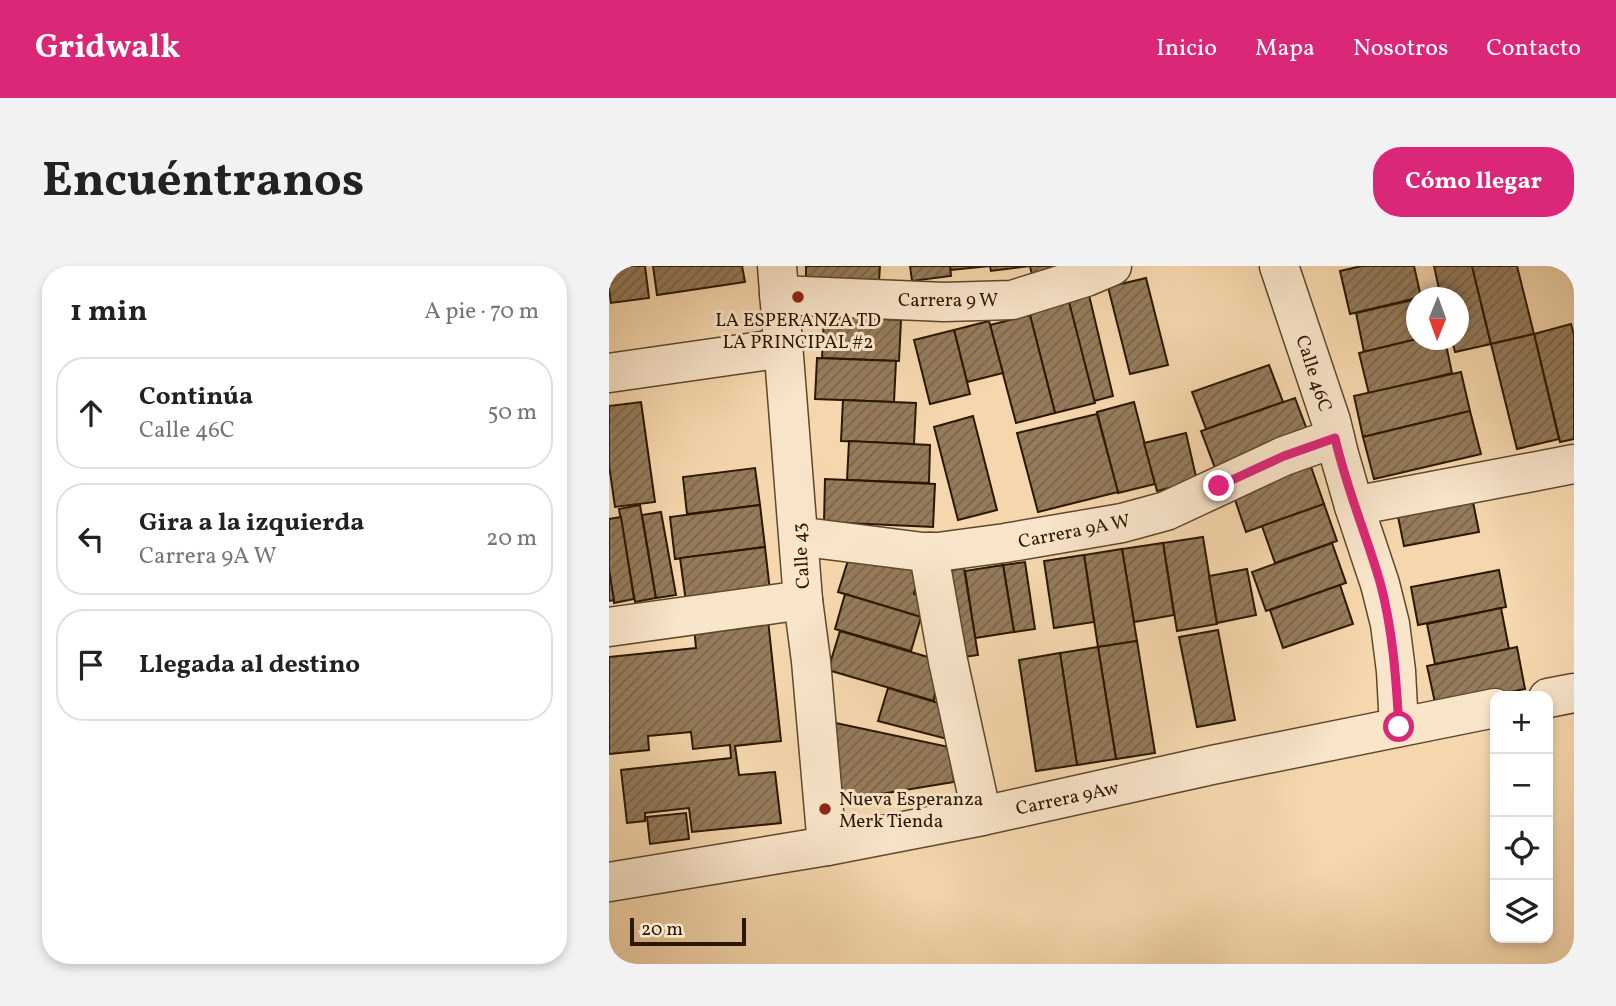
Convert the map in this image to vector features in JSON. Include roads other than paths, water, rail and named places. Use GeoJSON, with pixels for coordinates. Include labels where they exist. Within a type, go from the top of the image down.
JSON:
{"type":"FeatureCollection","features":[{"type":"Feature","properties":{"kind":"street","name":"Carrera 9 W"},"geometry":{"type":"LineString","coordinates":[[778,281],[944,302],[1012,300],[1087,278],[1112,266]]}},
{"type":"Feature","properties":{"kind":"street","name":"Calle 46C"},"geometry":{"type":"LineString","coordinates":[[1279,266],[1380,583],[1390,624],[1399,727]]}},
{"type":"Feature","properties":{"kind":"street","name":"Calle 43"},"geometry":{"type":"LineString","coordinates":[[778,281],[803,600],[827,846]]}},
{"type":"Feature","properties":{"kind":"street"},"geometry":{"type":"LineString","coordinates":[[609,373],[783,348]]}},
{"type":"Feature","properties":{"kind":"street","name":"Carrera 9A W"},"geometry":{"type":"LineString","coordinates":[[799,538],[930,552],[1059,535],[1166,511],[1284,456],[1335,438]]}},
{"type":"Feature","properties":{"kind":"street"},"geometry":{"type":"LineString","coordinates":[[1354,506],[1574,464]]}},
{"type":"Feature","properties":{"kind":"street"},"geometry":{"type":"LineString","coordinates":[[930,552],[930,566],[948,661],[982,816]]}},
{"type":"Feature","properties":{"kind":"street"},"geometry":{"type":"LineString","coordinates":[[609,627],[803,600]]}},
{"type":"Feature","properties":{"kind":"street"},"geometry":{"type":"LineString","coordinates":[[1553,697],[1574,693]]}},
{"type":"Feature","properties":{"kind":"street"},"geometry":{"type":"LineString","coordinates":[[1399,727],[1490,709]]}},
{"type":"Feature","properties":{"kind":"street","name":"Carrera 9Aw"},"geometry":{"type":"LineString","coordinates":[[609,882],[827,846],[982,816],[1399,727]]}},
{"type":"Feature","properties":{"kind":"place","name":"LA ESPERANZA TD LA PRINCIPAL #2"},"geometry":{"type":"Point","coordinates":[798,297]}},
{"type":"Feature","properties":{"kind":"place","name":"Nueva Esperanza Merk Tienda"},"geometry":{"type":"Point","coordinates":[825,809]}}]}
